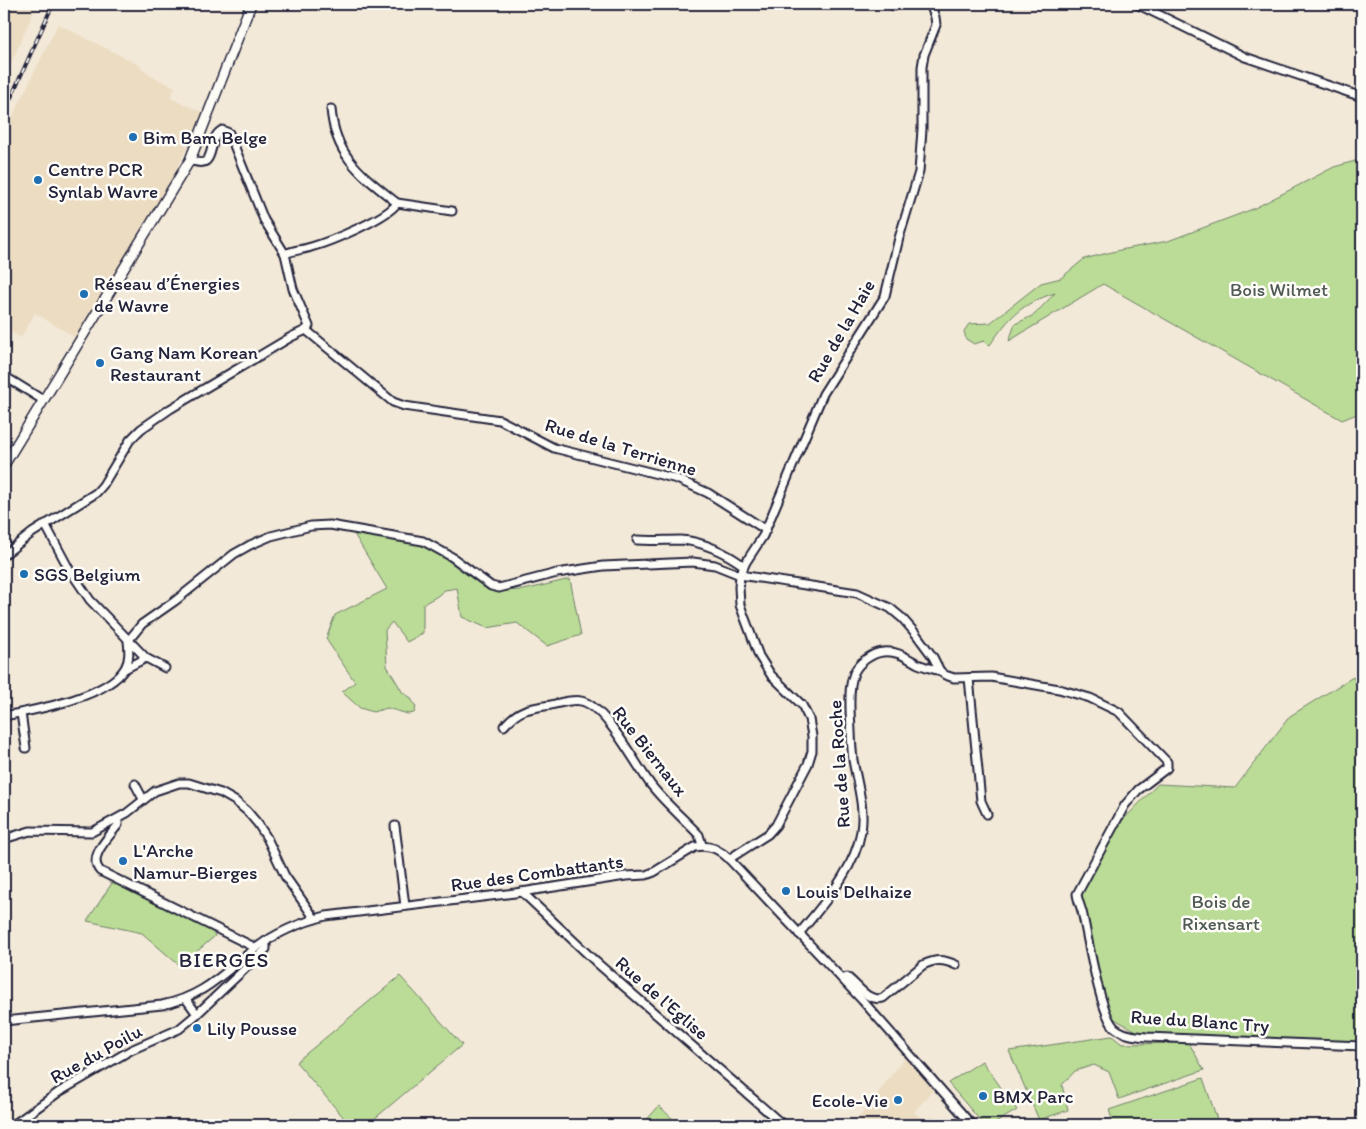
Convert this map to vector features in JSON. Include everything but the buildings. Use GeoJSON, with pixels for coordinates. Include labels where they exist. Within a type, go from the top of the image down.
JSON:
{"type":"FeatureCollection","features":[{"type":"Feature","properties":{"kind":"main road"},"geometry":{"type":"LineString","coordinates":[[4,465],[190,160],[251,4]]}},
{"type":"Feature","properties":{"kind":"street","name":"Rue de la Haie"},"geometry":{"type":"LineString","coordinates":[[740,574],[762,540],[823,394],[885,296],[888,287],[899,238],[919,172],[922,139],[922,67],[924,55],[936,24],[930,4]]}},
{"type":"Feature","properties":{"kind":"street"},"geometry":{"type":"LineString","coordinates":[[1137,4],[1244,57],[1362,97]]}},
{"type":"Feature","properties":{"kind":"street"},"geometry":{"type":"LineString","coordinates":[[331,109],[333,129],[345,155],[363,176],[397,202],[452,211]]}},
{"type":"Feature","properties":{"kind":"street"},"geometry":{"type":"LineString","coordinates":[[4,555],[45,524],[96,493],[103,485],[130,440],[148,425],[291,337],[306,330],[309,326],[293,289],[284,254],[264,220],[229,133],[222,130],[218,132],[205,162],[200,164],[190,160]]}},
{"type":"Feature","properties":{"kind":"street"},"geometry":{"type":"LineString","coordinates":[[284,254],[310,248],[335,238],[388,213],[397,202]]}},
{"type":"Feature","properties":{"kind":"street","name":"Rue de la Terrienne"},"geometry":{"type":"LineString","coordinates":[[306,330],[384,396],[398,404],[495,419],[513,426],[554,448],[677,479],[708,493],[766,530]]}},
{"type":"Feature","properties":{"kind":"street"},"geometry":{"type":"LineString","coordinates":[[4,376],[43,400]]}},
{"type":"Feature","properties":{"kind":"street"},"geometry":{"type":"LineString","coordinates":[[45,524],[69,569],[90,600],[146,658],[165,668]]}},
{"type":"Feature","properties":{"kind":"street"},"geometry":{"type":"LineString","coordinates":[[125,669],[129,653],[128,641],[142,624],[234,554],[271,536],[312,526],[330,525],[423,541],[452,557],[491,586],[498,588],[557,573],[619,564],[702,562],[720,566],[740,574],[857,593],[890,608],[902,618],[933,657],[940,671]]}},
{"type":"Feature","properties":{"kind":"street"},"geometry":{"type":"LineString","coordinates":[[636,540],[698,542],[736,560],[744,566]]}},
{"type":"Feature","properties":{"kind":"street"},"geometry":{"type":"LineString","coordinates":[[729,859],[768,834],[776,825],[808,764],[813,744],[809,719],[802,705],[772,676],[759,656],[740,605],[740,574]]}},
{"type":"Feature","properties":{"kind":"street","name":"Rue de la Roche"},"geometry":{"type":"LineString","coordinates":[[799,934],[843,876],[859,844],[862,829],[862,812],[853,758],[850,696],[854,672],[867,658],[875,654],[895,652],[920,665],[940,671],[944,675],[954,678],[984,677],[1000,679]]}},
{"type":"Feature","properties":{"kind":"street"},"geometry":{"type":"LineString","coordinates":[[4,716],[93,693],[103,688],[125,669],[146,658]]}},
{"type":"Feature","properties":{"kind":"street"},"geometry":{"type":"LineString","coordinates":[[969,678],[981,801],[987,814]]}},
{"type":"Feature","properties":{"kind":"street","name":"Rue du Blanc Try"},"geometry":{"type":"LineString","coordinates":[[1000,679],[1074,693],[1099,701],[1125,717],[1168,764],[1167,768],[1138,790],[1125,805],[1077,894],[1107,1015],[1115,1027],[1128,1034],[1147,1037],[1362,1046]]}},
{"type":"Feature","properties":{"kind":"street","name":"Rue Biernaux"},"geometry":{"type":"LineString","coordinates":[[504,726],[523,710],[572,701],[587,703],[604,716],[649,782],[699,835],[702,845]]}},
{"type":"Feature","properties":{"kind":"street"},"geometry":{"type":"LineString","coordinates":[[21,713],[26,748]]}},
{"type":"Feature","properties":{"kind":"street"},"geometry":{"type":"LineString","coordinates":[[4,839],[30,831],[92,832],[127,813],[155,790],[179,783],[190,783],[221,793],[235,800],[258,824],[296,893],[315,919]]}},
{"type":"Feature","properties":{"kind":"street"},"geometry":{"type":"LineString","coordinates":[[135,784],[143,799]]}},
{"type":"Feature","properties":{"kind":"street"},"geometry":{"type":"LineString","coordinates":[[118,819],[118,825],[96,858],[96,867],[100,871],[256,948]]}},
{"type":"Feature","properties":{"kind":"street"},"geometry":{"type":"LineString","coordinates":[[395,826],[405,906]]}},
{"type":"Feature","properties":{"kind":"street"},"geometry":{"type":"LineString","coordinates":[[702,845],[719,850],[729,859],[862,1000],[972,1125]]}},
{"type":"Feature","properties":{"kind":"street","name":"Rue des Combattants"},"geometry":{"type":"LineString","coordinates":[[4,1021],[162,1005],[186,999],[214,982],[266,941],[315,919],[522,892],[626,876],[646,875],[695,847],[702,845]]}},
{"type":"Feature","properties":{"kind":"street","name":"Rue de l'Eglise"},"geometry":{"type":"LineString","coordinates":[[522,892],[596,962],[783,1125]]}},
{"type":"Feature","properties":{"kind":"street","name":"Rue du Poilu"},"geometry":{"type":"LineString","coordinates":[[13,1125],[59,1092],[131,1050],[179,1030],[266,949],[266,941]]}},
{"type":"Feature","properties":{"kind":"street"},"geometry":{"type":"LineString","coordinates":[[842,979],[847,977],[869,996],[878,1000],[930,961],[945,960],[956,965]]}},
{"type":"Feature","properties":{"kind":"street"},"geometry":{"type":"LineString","coordinates":[[186,999],[197,1014]]}},
{"type":"Feature","properties":{"kind":"shaded area"},"geometry":{"type":"Polygon","coordinates":[[[4,4],[37,4],[4,79],[4,4]]]}},
{"type":"Feature","properties":{"kind":"shaded area"},"geometry":{"type":"Polygon","coordinates":[[[58,24],[139,65],[151,76],[175,87],[170,98],[204,113],[164,195],[76,338],[35,313],[21,338],[4,327],[4,134],[58,24]]]}},
{"type":"Feature","properties":{"kind":"shaded area","name":"Ecole-Vie"},"geometry":{"type":"Polygon","coordinates":[[[906,1056],[934,1089],[914,1112],[926,1122],[932,1115],[939,1125],[866,1125],[858,1119],[906,1056]]]}},
{"type":"Feature","properties":{"kind":"green space","name":"Bois Wilmet"},"geometry":{"type":"Polygon","coordinates":[[[1362,159],[1362,412],[1342,420],[1103,284],[1009,341],[1015,324],[1034,315],[1055,293],[1033,302],[1017,312],[990,345],[984,341],[974,344],[966,339],[964,331],[969,324],[990,323],[1041,283],[1061,278],[1084,259],[1168,241],[1253,209],[1334,167],[1362,159]]]}},
{"type":"Feature","properties":{"kind":"green space"},"geometry":{"type":"Polygon","coordinates":[[[354,534],[391,535],[420,541],[453,558],[500,591],[524,590],[570,579],[581,635],[547,646],[517,623],[487,628],[462,617],[457,588],[445,590],[423,604],[423,633],[407,642],[392,622],[385,630],[387,666],[403,693],[410,697],[416,707],[414,713],[408,714],[387,708],[373,712],[360,708],[342,692],[355,682],[326,639],[335,615],[387,589],[354,534]]]}},
{"type":"Feature","properties":{"kind":"green space","name":"Bois de Rixensart"},"geometry":{"type":"Polygon","coordinates":[[[1353,677],[1362,693],[1362,1043],[1140,1033],[1109,1016],[1077,890],[1119,824],[1158,784],[1235,788],[1290,716],[1353,677]]]}},
{"type":"Feature","properties":{"kind":"green space"},"geometry":{"type":"Polygon","coordinates":[[[114,880],[211,929],[215,936],[180,966],[142,933],[87,921],[114,880]]]}},
{"type":"Feature","properties":{"kind":"green space"},"geometry":{"type":"Polygon","coordinates":[[[400,976],[462,1045],[367,1125],[350,1125],[296,1062],[400,976]]]}},
{"type":"Feature","properties":{"kind":"green space"},"geometry":{"type":"Polygon","coordinates":[[[1112,1036],[1122,1044],[1189,1043],[1204,1070],[1119,1099],[1109,1072],[1094,1065],[1075,1071],[1062,1085],[1068,1110],[1039,1120],[1009,1051],[1112,1036]]]}},
{"type":"Feature","properties":{"kind":"green space","name":"BMX Parc"},"geometry":{"type":"Polygon","coordinates":[[[982,1061],[1017,1110],[992,1125],[984,1125],[948,1083],[982,1061]]]}},
{"type":"Feature","properties":{"kind":"green space"},"geometry":{"type":"Polygon","coordinates":[[[1203,1078],[1219,1125],[1114,1125],[1109,1110],[1203,1078]]]}},
{"type":"Feature","properties":{"kind":"green space"},"geometry":{"type":"Polygon","coordinates":[[[659,1106],[676,1122],[674,1125],[642,1125],[659,1106]]]}},
{"type":"Feature","properties":{"kind":"railway"},"geometry":{"type":"LineString","coordinates":[[4,113],[53,4]]}},
{"type":"Feature","properties":{"kind":"place","name":"Bim Bam Belge"},"geometry":{"type":"Point","coordinates":[133,137]}},
{"type":"Feature","properties":{"kind":"place","name":"Centre PCR Synlab Wavre"},"geometry":{"type":"Point","coordinates":[38,180]}},
{"type":"Feature","properties":{"kind":"place","name":"Réseau d’Énergies de Wavre"},"geometry":{"type":"Point","coordinates":[84,294]}},
{"type":"Feature","properties":{"kind":"place","name":"Gang Nam Korean Restaurant"},"geometry":{"type":"Point","coordinates":[100,363]}},
{"type":"Feature","properties":{"kind":"place","name":"SGS Belgium"},"geometry":{"type":"Point","coordinates":[24,574]}},
{"type":"Feature","properties":{"kind":"place","name":"L'Arche Namur-Bierges"},"geometry":{"type":"Point","coordinates":[123,861]}},
{"type":"Feature","properties":{"kind":"place","name":"Louis Delhaize"},"geometry":{"type":"Point","coordinates":[786,891]}},
{"type":"Feature","properties":{"kind":"place","name":"Lily Pousse"},"geometry":{"type":"Point","coordinates":[197,1028]}},
{"type":"Feature","properties":{"kind":"place","name":"BMX Parc"},"geometry":{"type":"Point","coordinates":[983,1096]}},
{"type":"Feature","properties":{"kind":"place","name":"Ecole-Vie"},"geometry":{"type":"Point","coordinates":[898,1100]}},
{"type":"Feature","properties":{"kind":"district","name":"BIERGES"},"geometry":{"type":"Point","coordinates":[224,959]}}]}
